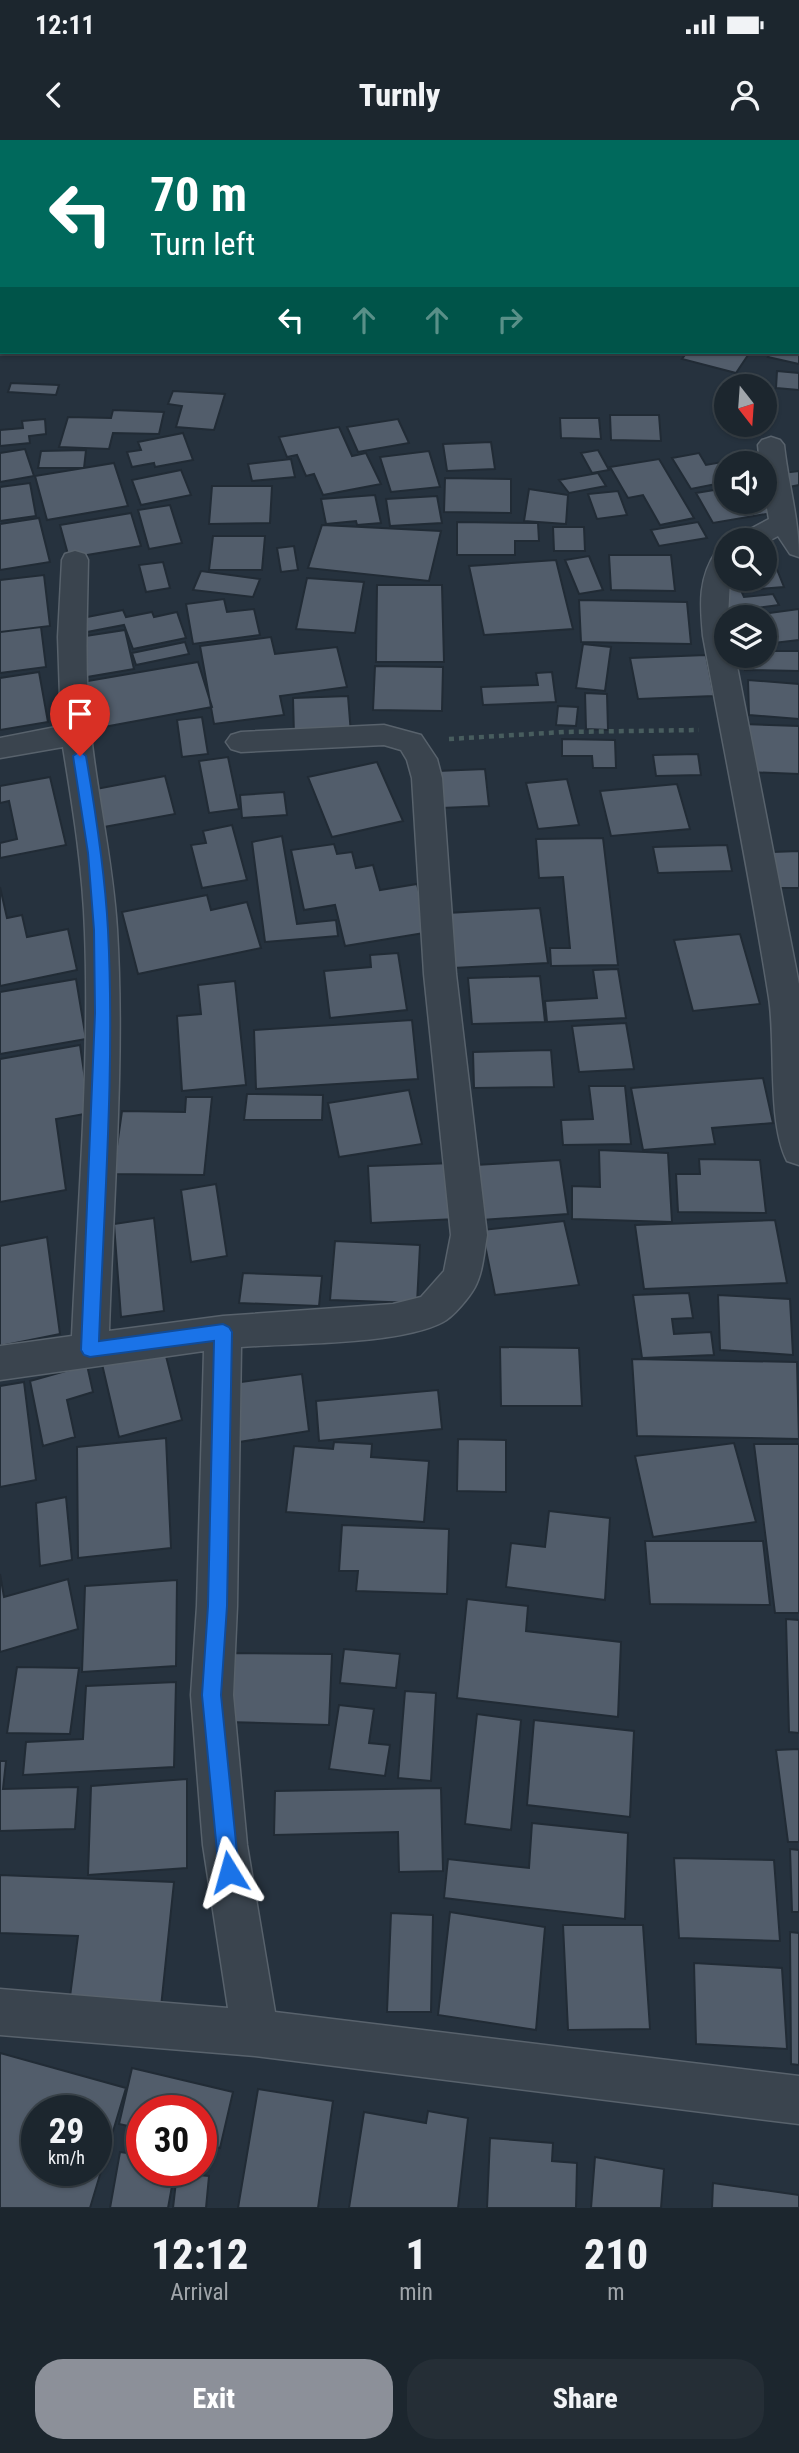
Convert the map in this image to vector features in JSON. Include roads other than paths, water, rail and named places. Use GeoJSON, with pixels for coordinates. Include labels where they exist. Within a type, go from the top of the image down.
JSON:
{"type":"FeatureCollection","features":[{"type":"Feature","properties":{"kind":"street"},"geometry":{"type":"LineString","coordinates":[[771,445],[775,485],[783,523],[799,548]]}},
{"type":"Feature","properties":{"kind":"street"},"geometry":{"type":"LineString","coordinates":[[773,528],[783,523]]}},
{"type":"Feature","properties":{"kind":"street"},"geometry":{"type":"LineString","coordinates":[[75,560],[72,637],[76,734],[95,853],[101,930],[103,1013],[90,1350]]}},
{"type":"Feature","properties":{"kind":"street"},"geometry":{"type":"LineString","coordinates":[[714,587],[713,601],[735,730],[786,1001],[793,1107],[799,1151]]}},
{"type":"Feature","properties":{"kind":"street"},"geometry":{"type":"LineString","coordinates":[[0,748],[76,734]]}},
{"type":"Feature","properties":{"kind":"street"},"geometry":{"type":"LineString","coordinates":[[0,1363],[223,1332],[393,1320],[432,1310],[461,1278],[469,1235],[440,974],[427,778],[422,760],[411,742],[384,735],[241,742]]}},
{"type":"Feature","properties":{"kind":"street"},"geometry":{"type":"LineString","coordinates":[[223,1332],[217,1606],[212,1695],[225,1845],[255,2033]]}},
{"type":"Feature","properties":{"kind":"street"},"geometry":{"type":"LineString","coordinates":[[0,2012],[255,2033],[799,2100]]}}]}
